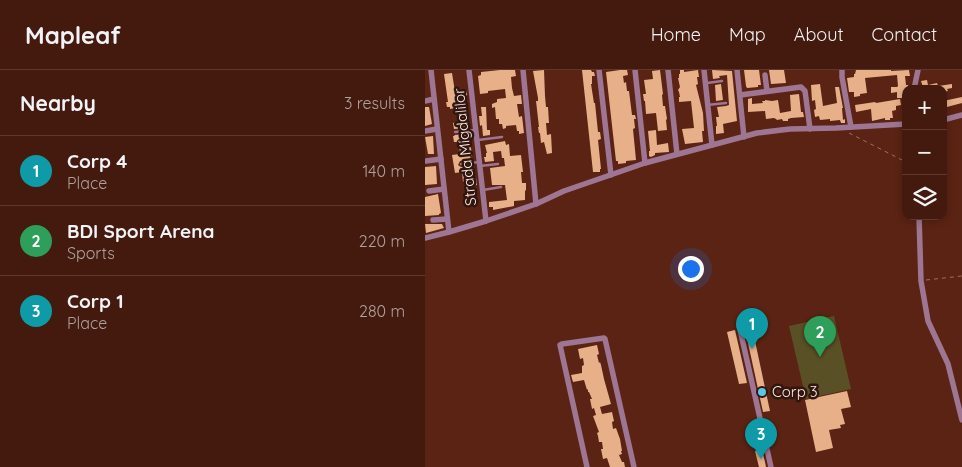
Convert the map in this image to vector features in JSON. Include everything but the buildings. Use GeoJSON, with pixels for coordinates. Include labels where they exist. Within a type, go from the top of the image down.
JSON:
{"type":"FeatureCollection","features":[{"type":"Feature","properties":{"kind":"street"},"geometry":{"type":"LineString","coordinates":[[428,70],[434,100],[449,232]]}},
{"type":"Feature","properties":{"kind":"street","name":"Strada Migdalilor"},"geometry":{"type":"LineString","coordinates":[[469,70],[487,221]]}},
{"type":"Feature","properties":{"kind":"street"},"geometry":{"type":"LineString","coordinates":[[523,70],[536,204]]}},
{"type":"Feature","properties":{"kind":"street"},"geometry":{"type":"LineString","coordinates":[[599,70],[611,175]]}},
{"type":"Feature","properties":{"kind":"street"},"geometry":{"type":"LineString","coordinates":[[635,70],[645,163]]}},
{"type":"Feature","properties":{"kind":"street"},"geometry":{"type":"LineString","coordinates":[[668,70],[677,154]]}},
{"type":"Feature","properties":{"kind":"street"},"geometry":{"type":"LineString","coordinates":[[704,70],[712,145]]}},
{"type":"Feature","properties":{"kind":"street"},"geometry":{"type":"LineString","coordinates":[[737,70],[744,137]]}},
{"type":"Feature","properties":{"kind":"street"},"geometry":{"type":"LineString","coordinates":[[842,70],[851,127]]}},
{"type":"Feature","properties":{"kind":"street"},"geometry":{"type":"LineString","coordinates":[[915,85],[918,70]]}},
{"type":"Feature","properties":{"kind":"street"},"geometry":{"type":"LineString","coordinates":[[765,75],[767,92]]}},
{"type":"Feature","properties":{"kind":"street"},"geometry":{"type":"LineString","coordinates":[[740,95],[801,87],[805,89],[810,129]]}},
{"type":"Feature","properties":{"kind":"street"},"geometry":{"type":"LineString","coordinates":[[425,100],[434,100]]}},
{"type":"Feature","properties":{"kind":"street"},"geometry":{"type":"LineString","coordinates":[[947,119],[962,115]]}},
{"type":"Feature","properties":{"kind":"street"},"geometry":{"type":"LineString","coordinates":[[425,238],[487,221],[645,163],[757,133],[902,124]]}},
{"type":"Feature","properties":{"kind":"street"},"geometry":{"type":"LineString","coordinates":[[425,131],[437,129]]}},
{"type":"Feature","properties":{"kind":"street"},"geometry":{"type":"LineString","coordinates":[[426,161],[441,159]]}},
{"type":"Feature","properties":{"kind":"street"},"geometry":{"type":"LineString","coordinates":[[429,191],[444,189]]}},
{"type":"Feature","properties":{"kind":"street"},"geometry":{"type":"LineString","coordinates":[[433,220],[447,218]]}},
{"type":"Feature","properties":{"kind":"street"},"geometry":{"type":"LineString","coordinates":[[919,220],[921,281],[928,321],[944,354],[951,374],[962,420]]}},
{"type":"Feature","properties":{"kind":"street"},"geometry":{"type":"LineString","coordinates":[[739,325],[771,467]]}},
{"type":"Feature","properties":{"kind":"street"},"geometry":{"type":"LineString","coordinates":[[587,467],[560,345],[604,338],[634,467]]}},
{"type":"Feature","properties":{"kind":"lane"},"geometry":{"type":"LineString","coordinates":[[469,70],[474,70]]}},
{"type":"Feature","properties":{"kind":"lane"},"geometry":{"type":"LineString","coordinates":[[705,84],[722,81]]}},
{"type":"Feature","properties":{"kind":"lane"},"geometry":{"type":"LineString","coordinates":[[707,105],[726,103]]}},
{"type":"Feature","properties":{"kind":"lane"},"geometry":{"type":"LineString","coordinates":[[455,132],[476,130]]}},
{"type":"Feature","properties":{"kind":"lane"},"geometry":{"type":"LineString","coordinates":[[477,140],[502,137]]}},
{"type":"Feature","properties":{"kind":"lane"},"geometry":{"type":"LineString","coordinates":[[461,164],[497,164]]}},
{"type":"Feature","properties":{"kind":"lane"},"geometry":{"type":"LineString","coordinates":[[483,190],[501,187]]}},
{"type":"Feature","properties":{"kind":"path"},"geometry":{"type":"LineString","coordinates":[[836,128],[902,160]]}},
{"type":"Feature","properties":{"kind":"path"},"geometry":{"type":"LineString","coordinates":[[921,281],[962,276]]}},
{"type":"Feature","properties":{"kind":"shaded area"},"geometry":{"type":"Polygon","coordinates":[[[834,316],[851,389],[806,399],[789,326],[834,316]]]}},
{"type":"Feature","properties":{"kind":"place","name":"Corp 4"},"geometry":{"type":"Point","coordinates":[752,349]}},
{"type":"Feature","properties":{"kind":"place","name":"BDI Sport Arena"},"geometry":{"type":"Point","coordinates":[820,357]}},
{"type":"Feature","properties":{"kind":"place","name":"Corp 3"},"geometry":{"type":"Point","coordinates":[762,392]}},
{"type":"Feature","properties":{"kind":"place","name":"Corp 1"},"geometry":{"type":"Point","coordinates":[761,459]}}]}
